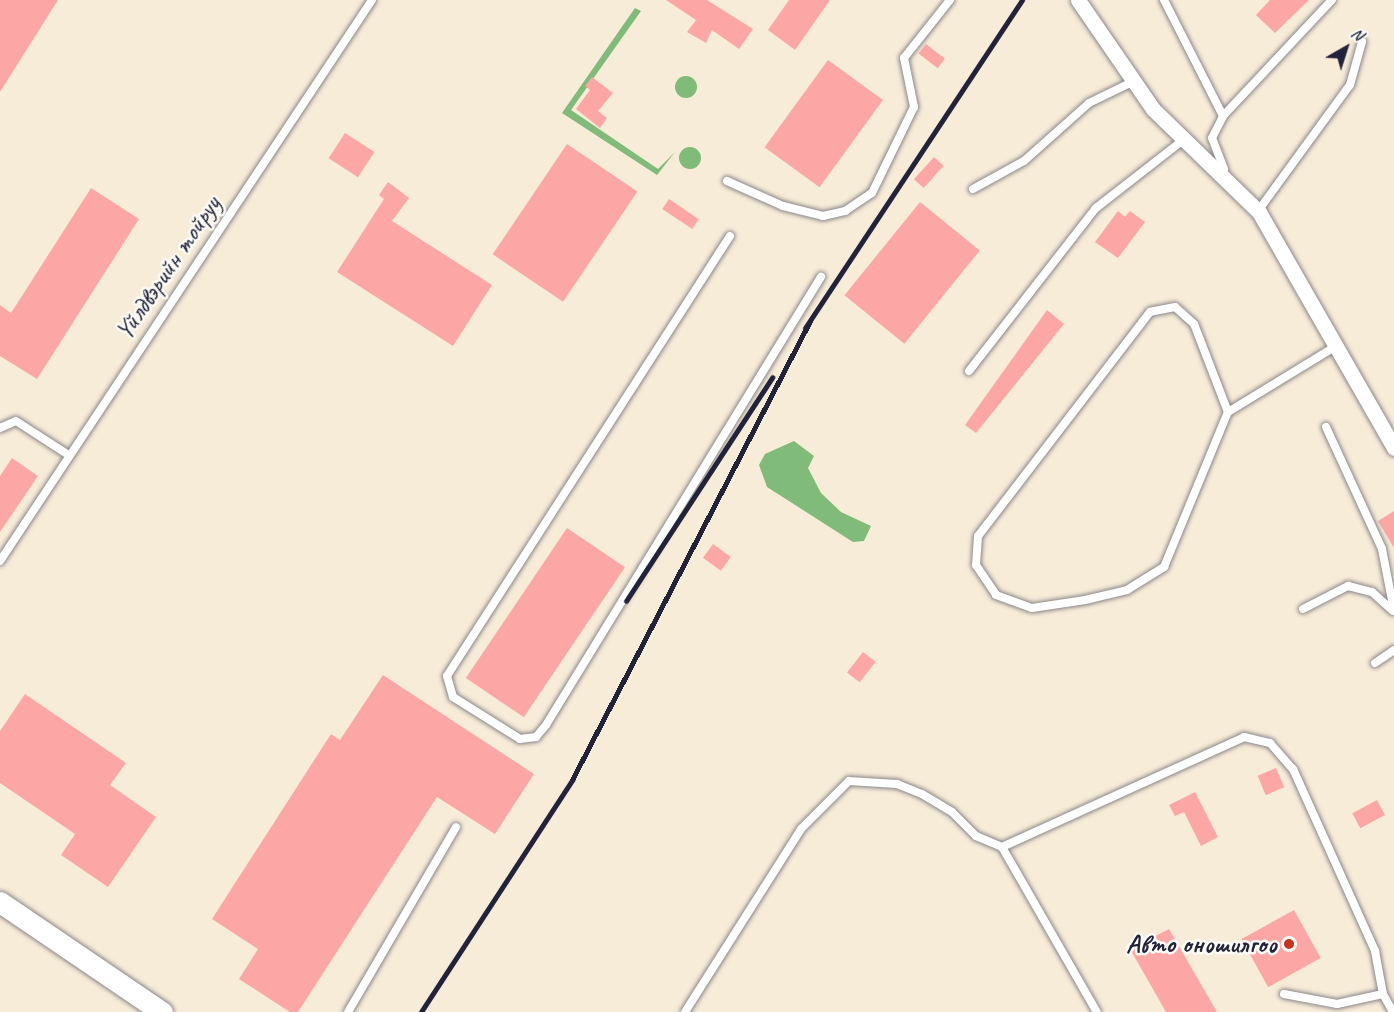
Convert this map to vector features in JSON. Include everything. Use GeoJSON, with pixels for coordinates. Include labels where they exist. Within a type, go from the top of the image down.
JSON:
{"type":"FeatureCollection","features":[{"type":"Feature","properties":{"kind":"main road"},"geometry":{"type":"LineString","coordinates":[[0,902],[162,1012]]}},
{"type":"Feature","properties":{"kind":"street"},"geometry":{"type":"LineString","coordinates":[[1078,0],[1130,83],[1183,140],[1259,212],[1338,345],[1394,448]]}},
{"type":"Feature","properties":{"kind":"lane","name":"Үйлдвэрийн тойруу"},"geometry":{"type":"LineString","coordinates":[[0,561],[67,454],[372,0]]}},
{"type":"Feature","properties":{"kind":"lane"},"geometry":{"type":"LineString","coordinates":[[727,181],[783,206],[823,216],[845,211],[872,193],[914,107],[904,58],[950,0]]}},
{"type":"Feature","properties":{"kind":"lane"},"geometry":{"type":"LineString","coordinates":[[1164,0],[1223,116]]}},
{"type":"Feature","properties":{"kind":"lane"},"geometry":{"type":"LineString","coordinates":[[1332,0],[1223,116],[1212,138],[1219,163],[1259,212],[1350,85],[1362,42]]}},
{"type":"Feature","properties":{"kind":"lane"},"geometry":{"type":"LineString","coordinates":[[973,189],[1024,160],[1089,103],[1130,83]]}},
{"type":"Feature","properties":{"kind":"lane"},"geometry":{"type":"LineString","coordinates":[[969,371],[1096,208],[1183,140]]}},
{"type":"Feature","properties":{"kind":"lane"},"geometry":{"type":"LineString","coordinates":[[730,236],[447,676],[453,697],[520,739],[536,737],[546,725],[821,277]]}},
{"type":"Feature","properties":{"kind":"lane"},"geometry":{"type":"LineString","coordinates":[[1228,412],[1194,324],[1174,307],[1150,312],[978,536],[976,566],[996,595],[1032,608],[1085,600],[1136,584],[1164,567],[1228,412],[1338,345]]}},
{"type":"Feature","properties":{"kind":"lane"},"geometry":{"type":"LineString","coordinates":[[0,428],[16,421],[67,454]]}},
{"type":"Feature","properties":{"kind":"lane"},"geometry":{"type":"LineString","coordinates":[[1326,427],[1382,549],[1394,611]]}},
{"type":"Feature","properties":{"kind":"lane"},"geometry":{"type":"LineString","coordinates":[[1303,609],[1348,586],[1372,592],[1394,611]]}},
{"type":"Feature","properties":{"kind":"lane"},"geometry":{"type":"LineString","coordinates":[[1375,663],[1394,650]]}},
{"type":"Feature","properties":{"kind":"lane"},"geometry":{"type":"LineString","coordinates":[[1002,847],[1244,737],[1269,743],[1293,770],[1375,951],[1383,994],[1392,1012]]}},
{"type":"Feature","properties":{"kind":"lane"},"geometry":{"type":"LineString","coordinates":[[685,1012],[801,829],[849,781],[897,784],[922,794],[952,812],[976,836],[1002,847],[1085,983],[1096,1012]]}},
{"type":"Feature","properties":{"kind":"lane"},"geometry":{"type":"LineString","coordinates":[[348,1012],[456,827]]}},
{"type":"Feature","properties":{"kind":"lane"},"geometry":{"type":"LineString","coordinates":[[1284,994],[1337,1004],[1383,994]]}},
{"type":"Feature","properties":{"kind":"green space"},"geometry":{"type":"Polygon","coordinates":[[[635,8],[641,11],[571,110],[658,169],[675,152],[657,175],[562,113],[635,8]]]}},
{"type":"Feature","properties":{"kind":"green space"},"geometry":{"type":"Polygon","coordinates":[[[686,76],[694,79],[697,87],[694,95],[686,98],[678,95],[675,87],[678,79],[686,76]]]}},
{"type":"Feature","properties":{"kind":"green space"},"geometry":{"type":"Polygon","coordinates":[[[690,147],[698,150],[701,158],[698,166],[690,169],[682,166],[679,158],[682,150],[690,147]]]}},
{"type":"Feature","properties":{"kind":"green space"},"geometry":{"type":"Polygon","coordinates":[[[794,441],[814,456],[808,468],[821,493],[841,512],[871,526],[864,541],[853,542],[767,487],[759,465],[765,454],[794,441]]]}},
{"type":"Feature","properties":{"kind":"building"},"geometry":{"type":"Polygon","coordinates":[[[0,0],[58,0],[0,92],[0,0]]]}},
{"type":"Feature","properties":{"kind":"building"},"geometry":{"type":"Polygon","coordinates":[[[666,0],[707,0],[753,29],[739,49],[712,30],[706,43],[687,32],[696,20],[666,0]]]}},
{"type":"Feature","properties":{"kind":"building"},"geometry":{"type":"Polygon","coordinates":[[[789,0],[830,0],[795,50],[768,30],[789,0]]]}},
{"type":"Feature","properties":{"kind":"building"},"geometry":{"type":"Polygon","coordinates":[[[1270,0],[1309,0],[1275,33],[1256,15],[1270,0]]]}},
{"type":"Feature","properties":{"kind":"building"},"geometry":{"type":"Polygon","coordinates":[[[926,44],[945,59],[938,68],[919,53],[926,44]]]}},
{"type":"Feature","properties":{"kind":"building"},"geometry":{"type":"Polygon","coordinates":[[[828,60],[883,100],[820,187],[765,147],[828,60]]]}},
{"type":"Feature","properties":{"kind":"building"},"geometry":{"type":"Polygon","coordinates":[[[592,77],[613,93],[598,111],[607,118],[600,128],[576,109],[590,90],[585,86],[592,77]]]}},
{"type":"Feature","properties":{"kind":"building"},"geometry":{"type":"Polygon","coordinates":[[[345,133],[374,152],[358,177],[329,158],[345,133]]]}},
{"type":"Feature","properties":{"kind":"building"},"geometry":{"type":"Polygon","coordinates":[[[567,144],[637,192],[563,302],[493,254],[567,144]]]}},
{"type":"Feature","properties":{"kind":"building"},"geometry":{"type":"Polygon","coordinates":[[[934,157],[944,166],[924,188],[914,179],[934,157]]]}},
{"type":"Feature","properties":{"kind":"building"},"geometry":{"type":"Polygon","coordinates":[[[388,182],[409,198],[392,221],[492,285],[453,346],[337,272],[384,199],[379,195],[388,182]]]}},
{"type":"Feature","properties":{"kind":"building"},"geometry":{"type":"Polygon","coordinates":[[[91,188],[139,219],[37,379],[0,356],[0,305],[11,313],[91,188]]]}},
{"type":"Feature","properties":{"kind":"building"},"geometry":{"type":"Polygon","coordinates":[[[669,199],[699,219],[692,229],[662,209],[669,199]]]}},
{"type":"Feature","properties":{"kind":"building"},"geometry":{"type":"Polygon","coordinates":[[[920,202],[980,250],[904,344],[844,295],[920,202]]]}},
{"type":"Feature","properties":{"kind":"building"},"geometry":{"type":"Polygon","coordinates":[[[1118,211],[1125,217],[1130,211],[1145,222],[1118,258],[1095,242],[1118,211]]]}},
{"type":"Feature","properties":{"kind":"building"},"geometry":{"type":"Polygon","coordinates":[[[1047,310],[1064,324],[976,433],[965,425],[1047,310]]]}},
{"type":"Feature","properties":{"kind":"building"},"geometry":{"type":"Polygon","coordinates":[[[12,458],[38,476],[0,532],[0,476],[12,458]]]}},
{"type":"Feature","properties":{"kind":"building"},"geometry":{"type":"Polygon","coordinates":[[[1394,511],[1394,548],[1378,521],[1394,511]]]}},
{"type":"Feature","properties":{"kind":"building"},"geometry":{"type":"Polygon","coordinates":[[[567,528],[625,567],[524,717],[466,678],[567,528]]]}},
{"type":"Feature","properties":{"kind":"building"},"geometry":{"type":"Polygon","coordinates":[[[713,544],[731,557],[721,571],[703,558],[713,544]]]}},
{"type":"Feature","properties":{"kind":"building"},"geometry":{"type":"Polygon","coordinates":[[[863,652],[876,662],[860,682],[847,672],[863,652]]]}},
{"type":"Feature","properties":{"kind":"building"},"geometry":{"type":"Polygon","coordinates":[[[383,675],[534,774],[495,834],[437,797],[298,1012],[290,1012],[239,979],[258,949],[212,919],[331,734],[340,740],[383,675]]]}},
{"type":"Feature","properties":{"kind":"building"},"geometry":{"type":"Polygon","coordinates":[[[25,694],[126,763],[110,785],[156,817],[108,887],[61,855],[75,834],[0,783],[0,731],[25,694]]]}},
{"type":"Feature","properties":{"kind":"building"},"geometry":{"type":"Polygon","coordinates":[[[1276,768],[1284,787],[1266,795],[1258,776],[1276,768]]]}},
{"type":"Feature","properties":{"kind":"building"},"geometry":{"type":"Polygon","coordinates":[[[1195,792],[1218,837],[1201,846],[1184,812],[1175,816],[1169,805],[1195,792]]]}},
{"type":"Feature","properties":{"kind":"building"},"geometry":{"type":"Polygon","coordinates":[[[1377,800],[1385,815],[1360,828],[1352,813],[1377,800]]]}},
{"type":"Feature","properties":{"kind":"building","name":"Авто оношилгоо"},"geometry":{"type":"Polygon","coordinates":[[[1294,910],[1321,958],[1268,987],[1242,939],[1294,910]]]}},
{"type":"Feature","properties":{"kind":"building"},"geometry":{"type":"Polygon","coordinates":[[[1169,929],[1217,1012],[1166,1012],[1130,949],[1169,929]]]}},
{"type":"Feature","properties":{"kind":"railway"},"geometry":{"type":"LineString","coordinates":[[805,328],[1022,0]]}},
{"type":"Feature","properties":{"kind":"railway"},"geometry":{"type":"LineString","coordinates":[[421,1012],[572,780],[810,321]]}},
{"type":"Feature","properties":{"kind":"railway"},"geometry":{"type":"LineString","coordinates":[[626,601],[772,378]]}},
{"type":"Feature","properties":{"kind":"place","name":"Авто оношилгоо"},"geometry":{"type":"Point","coordinates":[1289,944]}}]}
